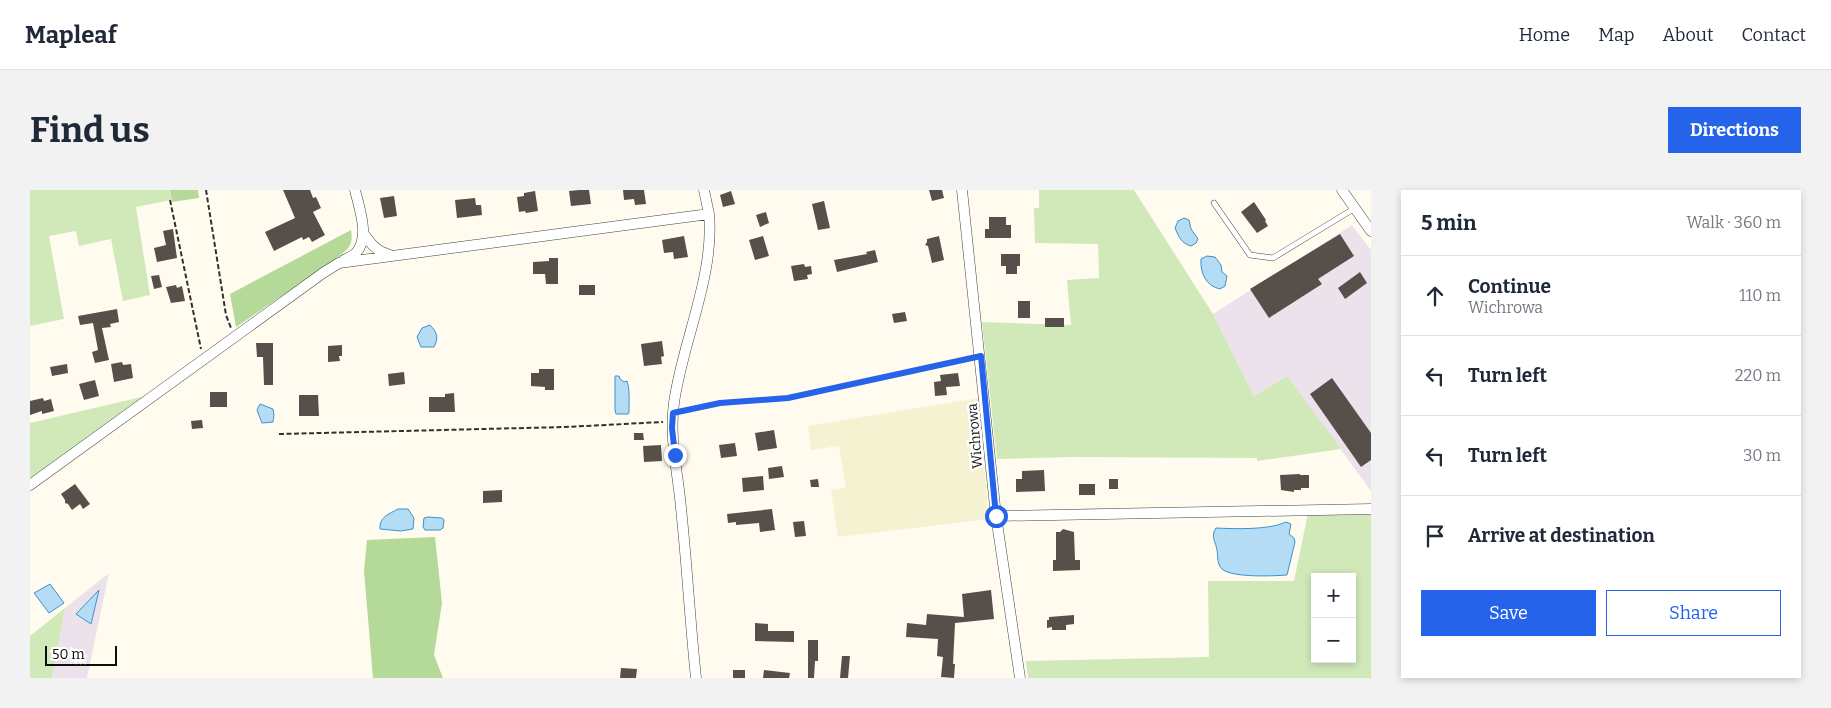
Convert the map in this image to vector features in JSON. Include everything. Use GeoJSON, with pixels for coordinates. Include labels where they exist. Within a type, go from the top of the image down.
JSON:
{"type":"FeatureCollection","features":[{"type":"Feature","properties":{"kind":"street"},"geometry":{"type":"LineString","coordinates":[[30,484],[324,273],[355,253],[362,242],[363,233],[355,190]]}},
{"type":"Feature","properties":{"kind":"street"},"geometry":{"type":"LineString","coordinates":[[696,678],[673,418],[678,383],[704,275],[711,230],[704,190]]}},
{"type":"Feature","properties":{"kind":"street","name":"Wichrowa"},"geometry":{"type":"LineString","coordinates":[[962,190],[981,356],[996,516],[1020,678]]}},
{"type":"Feature","properties":{"kind":"street"},"geometry":{"type":"LineString","coordinates":[[1342,190],[1371,231]]}},
{"type":"Feature","properties":{"kind":"street"},"geometry":{"type":"LineString","coordinates":[[339,263],[709,214]]}},
{"type":"Feature","properties":{"kind":"street"},"geometry":{"type":"LineString","coordinates":[[363,233],[379,252],[393,256]]}},
{"type":"Feature","properties":{"kind":"street"},"geometry":{"type":"LineString","coordinates":[[996,516],[1371,509]]}},
{"type":"Feature","properties":{"kind":"lane"},"geometry":{"type":"LineString","coordinates":[[1214,203],[1250,255],[1273,258],[1355,208]]}},
{"type":"Feature","properties":{"kind":"path"},"geometry":{"type":"LineString","coordinates":[[206,190],[226,315],[231,328],[237,336]]}},
{"type":"Feature","properties":{"kind":"path"},"geometry":{"type":"LineString","coordinates":[[170,200],[204,360]]}},
{"type":"Feature","properties":{"kind":"path"},"geometry":{"type":"LineString","coordinates":[[279,434],[564,427],[673,418],[720,403],[788,398],[981,356]]}},
{"type":"Feature","properties":{"kind":"shaded area"},"geometry":{"type":"Polygon","coordinates":[[[1352,225],[1371,250],[1371,491],[1287,376],[1254,396],[1213,314],[1352,225]]]}},
{"type":"Feature","properties":{"kind":"shaded area"},"geometry":{"type":"Polygon","coordinates":[[[978,398],[989,519],[838,537],[831,490],[846,488],[839,446],[811,450],[808,426],[978,398]]]}},
{"type":"Feature","properties":{"kind":"shaded area"},"geometry":{"type":"Polygon","coordinates":[[[109,573],[87,678],[52,678],[65,608],[109,573]]]}},
{"type":"Feature","properties":{"kind":"green space"},"geometry":{"type":"Polygon","coordinates":[[[30,190],[170,190],[171,200],[136,207],[150,295],[123,301],[111,239],[79,246],[76,231],[49,236],[64,319],[30,326],[30,190]]]}},
{"type":"Feature","properties":{"kind":"green space"},"geometry":{"type":"Polygon","coordinates":[[[170,190],[198,190],[199,198],[172,202],[170,190]]]}},
{"type":"Feature","properties":{"kind":"green space"},"geometry":{"type":"Polygon","coordinates":[[[1039,190],[1134,190],[1213,314],[1254,396],[1287,376],[1341,449],[1257,461],[1257,458],[1072,457],[997,459],[982,322],[1071,325],[1067,280],[1099,278],[1098,244],[1035,243],[1034,208],[1039,208],[1039,190]]]}},
{"type":"Feature","properties":{"kind":"green space"},"geometry":{"type":"Polygon","coordinates":[[[351,230],[350,244],[336,259],[236,327],[230,294],[351,230]]]}},
{"type":"Feature","properties":{"kind":"green space"},"geometry":{"type":"Polygon","coordinates":[[[146,396],[30,479],[30,423],[146,396]]]}},
{"type":"Feature","properties":{"kind":"green space"},"geometry":{"type":"Polygon","coordinates":[[[1308,513],[1371,515],[1371,678],[1028,678],[1026,661],[1209,657],[1208,581],[1294,581],[1308,513]]]}},
{"type":"Feature","properties":{"kind":"green space"},"geometry":{"type":"Polygon","coordinates":[[[435,537],[442,603],[434,655],[443,678],[373,678],[364,571],[367,540],[435,537]]]}},
{"type":"Feature","properties":{"kind":"green space"},"geometry":{"type":"Polygon","coordinates":[[[65,608],[52,678],[30,678],[30,636],[65,608]]]}},
{"type":"Feature","properties":{"kind":"water"},"geometry":{"type":"Polygon","coordinates":[[[1184,218],[1189,220],[1191,229],[1198,239],[1191,246],[1179,237],[1175,228],[1178,221],[1184,218]]]}},
{"type":"Feature","properties":{"kind":"water"},"geometry":{"type":"Polygon","coordinates":[[[1207,256],[1215,257],[1221,265],[1222,272],[1227,276],[1225,286],[1220,289],[1211,285],[1203,274],[1201,259],[1207,256]]]}},
{"type":"Feature","properties":{"kind":"water"},"geometry":{"type":"Polygon","coordinates":[[[430,325],[436,335],[436,344],[434,347],[421,347],[417,337],[422,328],[430,325]]]}},
{"type":"Feature","properties":{"kind":"water"},"geometry":{"type":"Polygon","coordinates":[[[615,376],[619,376],[624,382],[627,381],[629,388],[628,414],[616,414],[615,376]]]}},
{"type":"Feature","properties":{"kind":"water"},"geometry":{"type":"Polygon","coordinates":[[[260,404],[273,409],[273,422],[262,423],[257,410],[260,404]]]}},
{"type":"Feature","properties":{"kind":"water"},"geometry":{"type":"Polygon","coordinates":[[[398,509],[408,509],[414,518],[413,529],[401,531],[380,529],[383,519],[398,509]]]}},
{"type":"Feature","properties":{"kind":"water"},"geometry":{"type":"Polygon","coordinates":[[[424,518],[442,518],[444,520],[443,528],[440,530],[425,530],[423,527],[424,518]]]}},
{"type":"Feature","properties":{"kind":"water"},"geometry":{"type":"Polygon","coordinates":[[[1286,522],[1291,524],[1289,534],[1294,538],[1295,542],[1287,575],[1235,574],[1227,572],[1220,567],[1213,537],[1216,528],[1262,528],[1286,522]]]}},
{"type":"Feature","properties":{"kind":"water"},"geometry":{"type":"Polygon","coordinates":[[[50,584],[64,603],[49,613],[34,593],[50,584]]]}},
{"type":"Feature","properties":{"kind":"water"},"geometry":{"type":"Polygon","coordinates":[[[99,590],[91,624],[76,614],[99,590]]]}},
{"type":"Feature","properties":{"kind":"building"},"geometry":{"type":"Polygon","coordinates":[[[283,190],[310,190],[313,198],[316,197],[321,208],[313,212],[325,235],[312,242],[309,237],[303,240],[302,237],[274,251],[265,232],[295,218],[283,190]]]}},
{"type":"Feature","properties":{"kind":"building"},"geometry":{"type":"Polygon","coordinates":[[[589,190],[591,204],[571,206],[569,191],[589,190]]]}},
{"type":"Feature","properties":{"kind":"building"},"geometry":{"type":"Polygon","coordinates":[[[623,190],[644,190],[646,204],[635,205],[634,199],[624,200],[623,190]]]}},
{"type":"Feature","properties":{"kind":"building"},"geometry":{"type":"Polygon","coordinates":[[[929,190],[942,190],[944,198],[932,201],[929,190]]]}},
{"type":"Feature","properties":{"kind":"building"},"geometry":{"type":"Polygon","coordinates":[[[535,191],[538,211],[519,212],[517,197],[524,196],[524,193],[535,191]]]}},
{"type":"Feature","properties":{"kind":"building"},"geometry":{"type":"Polygon","coordinates":[[[731,191],[735,204],[723,207],[720,195],[731,191]]]}},
{"type":"Feature","properties":{"kind":"building"},"geometry":{"type":"Polygon","coordinates":[[[394,196],[397,216],[384,218],[380,198],[394,196]]]}},
{"type":"Feature","properties":{"kind":"building"},"geometry":{"type":"Polygon","coordinates":[[[475,198],[476,205],[481,205],[482,215],[457,218],[455,200],[475,198]]]}},
{"type":"Feature","properties":{"kind":"building"},"geometry":{"type":"Polygon","coordinates":[[[824,201],[830,228],[818,230],[812,204],[824,201]]]}},
{"type":"Feature","properties":{"kind":"building"},"geometry":{"type":"Polygon","coordinates":[[[1254,202],[1268,226],[1257,233],[1241,212],[1254,202]]]}},
{"type":"Feature","properties":{"kind":"building"},"geometry":{"type":"Polygon","coordinates":[[[766,212],[769,223],[760,227],[756,215],[766,212]]]}},
{"type":"Feature","properties":{"kind":"building"},"geometry":{"type":"Polygon","coordinates":[[[989,217],[1006,217],[1006,225],[1011,225],[1011,238],[985,238],[985,229],[989,229],[989,217]]]}},
{"type":"Feature","properties":{"kind":"building"},"geometry":{"type":"Polygon","coordinates":[[[173,229],[177,258],[157,262],[154,248],[166,245],[163,231],[173,229]]]}},
{"type":"Feature","properties":{"kind":"building"},"geometry":{"type":"Polygon","coordinates":[[[1340,234],[1354,256],[1318,279],[1322,284],[1269,318],[1250,289],[1340,234]]]}},
{"type":"Feature","properties":{"kind":"building"},"geometry":{"type":"Polygon","coordinates":[[[684,236],[688,257],[674,259],[673,252],[664,253],[662,240],[684,236]]]}},
{"type":"Feature","properties":{"kind":"building"},"geometry":{"type":"Polygon","coordinates":[[[763,236],[769,256],[755,260],[749,240],[763,236]]]}},
{"type":"Feature","properties":{"kind":"building"},"geometry":{"type":"Polygon","coordinates":[[[939,236],[944,260],[932,263],[928,246],[925,245],[927,239],[939,236]]]}},
{"type":"Feature","properties":{"kind":"building"},"geometry":{"type":"Polygon","coordinates":[[[875,250],[878,262],[837,272],[834,260],[867,254],[866,252],[875,250]]]}},
{"type":"Feature","properties":{"kind":"building"},"geometry":{"type":"Polygon","coordinates":[[[1001,254],[1020,254],[1020,266],[1017,266],[1017,274],[1006,274],[1006,266],[1001,266],[1001,254]]]}},
{"type":"Feature","properties":{"kind":"building"},"geometry":{"type":"Polygon","coordinates":[[[549,258],[558,258],[558,284],[546,284],[545,274],[533,274],[533,262],[549,261],[549,258]]]}},
{"type":"Feature","properties":{"kind":"building"},"geometry":{"type":"Polygon","coordinates":[[[804,264],[805,267],[811,266],[812,274],[807,275],[808,279],[794,281],[791,266],[804,264]]]}},
{"type":"Feature","properties":{"kind":"building"},"geometry":{"type":"Polygon","coordinates":[[[1360,272],[1367,283],[1345,299],[1338,288],[1360,272]]]}},
{"type":"Feature","properties":{"kind":"building"},"geometry":{"type":"Polygon","coordinates":[[[159,275],[162,287],[154,289],[151,276],[159,275]]]}},
{"type":"Feature","properties":{"kind":"building"},"geometry":{"type":"Polygon","coordinates":[[[176,285],[177,288],[182,286],[185,301],[171,303],[166,287],[176,285]]]}},
{"type":"Feature","properties":{"kind":"building"},"geometry":{"type":"Polygon","coordinates":[[[579,285],[595,285],[595,295],[579,295],[579,285]]]}},
{"type":"Feature","properties":{"kind":"building"},"geometry":{"type":"Polygon","coordinates":[[[1018,301],[1030,301],[1030,318],[1018,318],[1018,301]]]}},
{"type":"Feature","properties":{"kind":"building"},"geometry":{"type":"Polygon","coordinates":[[[117,309],[119,322],[110,324],[111,327],[102,328],[109,360],[95,363],[92,352],[98,350],[93,323],[80,325],[78,316],[117,309]]]}},
{"type":"Feature","properties":{"kind":"building"},"geometry":{"type":"Polygon","coordinates":[[[905,312],[907,321],[894,323],[892,314],[905,312]]]}},
{"type":"Feature","properties":{"kind":"building"},"geometry":{"type":"Polygon","coordinates":[[[1045,318],[1064,318],[1064,327],[1045,327],[1045,318]]]}},
{"type":"Feature","properties":{"kind":"building"},"geometry":{"type":"Polygon","coordinates":[[[662,341],[664,356],[661,357],[662,364],[644,366],[641,344],[662,341]]]}},
{"type":"Feature","properties":{"kind":"building"},"geometry":{"type":"Polygon","coordinates":[[[256,343],[273,343],[273,385],[264,385],[263,357],[257,357],[256,343]]]}},
{"type":"Feature","properties":{"kind":"building"},"geometry":{"type":"Polygon","coordinates":[[[342,345],[342,356],[339,356],[340,361],[328,362],[328,346],[342,345]]]}},
{"type":"Feature","properties":{"kind":"building"},"geometry":{"type":"Polygon","coordinates":[[[122,362],[123,365],[131,364],[133,378],[114,382],[111,364],[122,362]]]}},
{"type":"Feature","properties":{"kind":"building"},"geometry":{"type":"Polygon","coordinates":[[[67,364],[68,373],[52,376],[50,367],[67,364]]]}},
{"type":"Feature","properties":{"kind":"building"},"geometry":{"type":"Polygon","coordinates":[[[539,369],[554,369],[554,390],[545,390],[545,387],[531,386],[531,373],[539,373],[539,369]]]}},
{"type":"Feature","properties":{"kind":"building"},"geometry":{"type":"Polygon","coordinates":[[[404,372],[405,384],[389,386],[388,374],[404,372]]]}},
{"type":"Feature","properties":{"kind":"building"},"geometry":{"type":"Polygon","coordinates":[[[958,373],[960,386],[946,387],[947,395],[935,396],[934,382],[941,381],[940,375],[958,373]]]}},
{"type":"Feature","properties":{"kind":"building"},"geometry":{"type":"Polygon","coordinates":[[[1332,378],[1371,433],[1371,460],[1361,467],[1310,394],[1332,378]]]}},
{"type":"Feature","properties":{"kind":"building"},"geometry":{"type":"Polygon","coordinates":[[[95,380],[99,396],[84,400],[79,384],[95,380]]]}},
{"type":"Feature","properties":{"kind":"building"},"geometry":{"type":"Polygon","coordinates":[[[210,392],[227,392],[227,407],[210,407],[210,392]]]}},
{"type":"Feature","properties":{"kind":"building"},"geometry":{"type":"Polygon","coordinates":[[[454,393],[455,412],[429,412],[429,397],[445,397],[445,394],[454,393]]]}},
{"type":"Feature","properties":{"kind":"building"},"geometry":{"type":"Polygon","coordinates":[[[299,395],[318,395],[319,416],[299,416],[299,395]]]}},
{"type":"Feature","properties":{"kind":"building"},"geometry":{"type":"Polygon","coordinates":[[[43,398],[44,401],[51,399],[54,411],[42,414],[42,411],[30,415],[30,401],[43,398]]]}},
{"type":"Feature","properties":{"kind":"building"},"geometry":{"type":"Polygon","coordinates":[[[202,420],[203,428],[192,429],[191,421],[202,420]]]}},
{"type":"Feature","properties":{"kind":"building"},"geometry":{"type":"Polygon","coordinates":[[[774,430],[777,448],[758,451],[755,433],[774,430]]]}},
{"type":"Feature","properties":{"kind":"building"},"geometry":{"type":"Polygon","coordinates":[[[634,433],[643,433],[644,440],[634,440],[634,433]]]}},
{"type":"Feature","properties":{"kind":"building"},"geometry":{"type":"Polygon","coordinates":[[[735,443],[737,456],[721,458],[719,445],[735,443]]]}},
{"type":"Feature","properties":{"kind":"building"},"geometry":{"type":"Polygon","coordinates":[[[661,445],[662,461],[644,462],[643,446],[661,445]]]}},
{"type":"Feature","properties":{"kind":"building"},"geometry":{"type":"Polygon","coordinates":[[[782,466],[784,477],[769,479],[768,468],[782,466]]]}},
{"type":"Feature","properties":{"kind":"building"},"geometry":{"type":"Polygon","coordinates":[[[1044,470],[1045,491],[1016,492],[1016,479],[1022,479],[1022,471],[1044,470]]]}},
{"type":"Feature","properties":{"kind":"building"},"geometry":{"type":"Polygon","coordinates":[[[1280,475],[1309,475],[1309,488],[1301,488],[1301,490],[1294,490],[1294,492],[1281,490],[1280,475]]]}},
{"type":"Feature","properties":{"kind":"building"},"geometry":{"type":"Polygon","coordinates":[[[763,476],[764,490],[743,492],[742,478],[763,476]]]}},
{"type":"Feature","properties":{"kind":"building"},"geometry":{"type":"Polygon","coordinates":[[[818,479],[819,487],[811,487],[810,480],[818,479]]]}},
{"type":"Feature","properties":{"kind":"building"},"geometry":{"type":"Polygon","coordinates":[[[1109,479],[1118,479],[1118,489],[1109,489],[1109,479]]]}},
{"type":"Feature","properties":{"kind":"building"},"geometry":{"type":"Polygon","coordinates":[[[75,484],[90,504],[83,509],[80,504],[72,510],[65,503],[61,494],[75,484]]]}},
{"type":"Feature","properties":{"kind":"building"},"geometry":{"type":"Polygon","coordinates":[[[1079,484],[1095,484],[1095,495],[1079,495],[1079,484]]]}},
{"type":"Feature","properties":{"kind":"building"},"geometry":{"type":"Polygon","coordinates":[[[502,490],[502,502],[483,503],[483,491],[502,490]]]}},
{"type":"Feature","properties":{"kind":"building"},"geometry":{"type":"Polygon","coordinates":[[[772,509],[775,530],[760,532],[759,523],[736,525],[736,522],[728,523],[727,514],[772,509]]]}},
{"type":"Feature","properties":{"kind":"building"},"geometry":{"type":"Polygon","coordinates":[[[804,521],[806,536],[795,537],[793,522],[804,521]]]}},
{"type":"Feature","properties":{"kind":"building"},"geometry":{"type":"Polygon","coordinates":[[[1063,529],[1074,532],[1075,560],[1080,560],[1080,570],[1053,571],[1053,560],[1056,560],[1056,532],[1060,532],[1063,529]]]}},
{"type":"Feature","properties":{"kind":"building"},"geometry":{"type":"Polygon","coordinates":[[[991,590],[994,619],[955,623],[954,678],[941,677],[943,657],[937,656],[938,639],[906,637],[907,623],[926,625],[927,614],[964,617],[962,594],[991,590]]]}},
{"type":"Feature","properties":{"kind":"building"},"geometry":{"type":"Polygon","coordinates":[[[1074,615],[1074,624],[1066,625],[1066,630],[1052,630],[1052,627],[1047,628],[1049,617],[1074,615]]]}},
{"type":"Feature","properties":{"kind":"building"},"geometry":{"type":"Polygon","coordinates":[[[755,623],[768,624],[768,631],[794,631],[794,642],[755,641],[755,623]]]}},
{"type":"Feature","properties":{"kind":"building"},"geometry":{"type":"Polygon","coordinates":[[[808,640],[818,640],[818,661],[815,661],[814,678],[808,678],[808,640]]]}},
{"type":"Feature","properties":{"kind":"building"},"geometry":{"type":"Polygon","coordinates":[[[842,656],[850,656],[848,678],[840,678],[842,656]]]}},
{"type":"Feature","properties":{"kind":"building"},"geometry":{"type":"Polygon","coordinates":[[[621,668],[637,669],[636,678],[620,678],[621,668]]]}},
{"type":"Feature","properties":{"kind":"building"},"geometry":{"type":"Polygon","coordinates":[[[733,670],[745,670],[745,678],[733,678],[733,670]]]}},
{"type":"Feature","properties":{"kind":"building"},"geometry":{"type":"Polygon","coordinates":[[[764,670],[790,673],[789,678],[763,678],[764,670]]]}},
{"type":"Feature","properties":{"kind":"route"},"geometry":{"type":"LineString","coordinates":[[675,455],[672,428],[673,413],[720,403],[788,398],[981,356],[996,516]]}}]}
